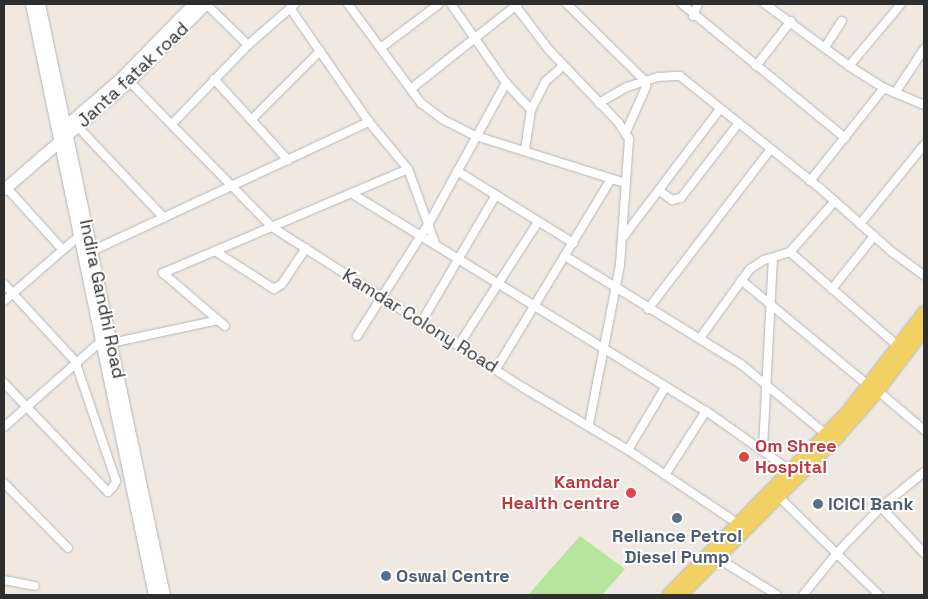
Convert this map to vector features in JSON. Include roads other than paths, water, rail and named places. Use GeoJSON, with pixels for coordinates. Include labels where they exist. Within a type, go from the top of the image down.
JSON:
{"type":"FeatureCollection","features":[{"type":"Feature","properties":{"kind":"main road","name":"Indira Gandhi Road"},"geometry":{"type":"LineString","coordinates":[[31,4],[92,252],[106,342],[154,595]]}},
{"type":"Feature","properties":{"kind":"main road","name":"Indira Gandhi Road"},"geometry":{"type":"LineString","coordinates":[[39,4],[78,237],[106,342],[164,595]]}},
{"type":"Feature","properties":{"kind":"main road"},"geometry":{"type":"LineString","coordinates":[[5,188],[126,78],[193,4]]}},
{"type":"Feature","properties":{"kind":"main road","name":"Janta fatak road"},"geometry":{"type":"LineString","coordinates":[[62,135],[78,126],[126,78],[206,4]]}},
{"type":"Feature","properties":{"kind":"main road"},"geometry":{"type":"LineString","coordinates":[[681,595],[719,559],[792,471],[874,389],[899,347],[924,312]]}},
{"type":"Feature","properties":{"kind":"main road"},"geometry":{"type":"LineString","coordinates":[[668,595],[744,527],[780,498],[924,330]]}},
{"type":"Feature","properties":{"kind":"street"},"geometry":{"type":"LineString","coordinates":[[206,4],[248,45]]}},
{"type":"Feature","properties":{"kind":"street"},"geometry":{"type":"LineString","coordinates":[[348,4],[431,111],[476,136],[525,150],[611,180],[626,183]]}},
{"type":"Feature","properties":{"kind":"street"},"geometry":{"type":"LineString","coordinates":[[382,47],[439,4]]}},
{"type":"Feature","properties":{"kind":"street"},"geometry":{"type":"LineString","coordinates":[[451,4],[506,83],[531,110]]}},
{"type":"Feature","properties":{"kind":"street"},"geometry":{"type":"LineString","coordinates":[[567,4],[645,81],[646,87],[626,132]]}},
{"type":"Feature","properties":{"kind":"street"},"geometry":{"type":"LineString","coordinates":[[682,4],[693,16],[844,138]]}},
{"type":"Feature","properties":{"kind":"street"},"geometry":{"type":"LineString","coordinates":[[693,16],[698,4]]}},
{"type":"Feature","properties":{"kind":"street"},"geometry":{"type":"LineString","coordinates":[[765,4],[791,21],[849,66],[884,88],[924,105]]}},
{"type":"Feature","properties":{"kind":"street"},"geometry":{"type":"LineString","coordinates":[[849,66],[901,4]]}},
{"type":"Feature","properties":{"kind":"street"},"geometry":{"type":"LineString","coordinates":[[412,88],[516,5],[563,66],[626,132],[630,148],[626,183],[624,236],[606,350],[589,425]]}},
{"type":"Feature","properties":{"kind":"street"},"geometry":{"type":"LineString","coordinates":[[172,124],[248,45],[293,6],[320,51],[370,122],[408,169],[435,242]]}},
{"type":"Feature","properties":{"kind":"street"},"geometry":{"type":"LineString","coordinates":[[756,66],[791,21]]}},
{"type":"Feature","properties":{"kind":"street"},"geometry":{"type":"LineString","coordinates":[[825,47],[842,21]]}},
{"type":"Feature","properties":{"kind":"street"},"geometry":{"type":"LineString","coordinates":[[896,93],[924,49]]}},
{"type":"Feature","properties":{"kind":"street"},"geometry":{"type":"LineString","coordinates":[[251,120],[320,51]]}},
{"type":"Feature","properties":{"kind":"street"},"geometry":{"type":"LineString","coordinates":[[525,150],[531,110],[545,82],[563,66]]}},
{"type":"Feature","properties":{"kind":"street"},"geometry":{"type":"LineString","coordinates":[[599,103],[618,90],[645,81],[680,76],[810,181],[874,236],[923,272]]}},
{"type":"Feature","properties":{"kind":"street","name":"Kamdar Colony Road"},"geometry":{"type":"LineString","coordinates":[[126,78],[272,226],[458,346],[589,425],[744,527]]}},
{"type":"Feature","properties":{"kind":"street"},"geometry":{"type":"LineString","coordinates":[[214,79],[288,160]]}},
{"type":"Feature","properties":{"kind":"street"},"geometry":{"type":"LineString","coordinates":[[357,336],[429,223],[506,83]]}},
{"type":"Feature","properties":{"kind":"street"},"geometry":{"type":"LineString","coordinates":[[810,181],[884,88]]}},
{"type":"Feature","properties":{"kind":"street"},"geometry":{"type":"LineString","coordinates":[[624,236],[660,191],[720,109]]}},
{"type":"Feature","properties":{"kind":"street"},"geometry":{"type":"LineString","coordinates":[[92,252],[370,122]]}},
{"type":"Feature","properties":{"kind":"street"},"geometry":{"type":"LineString","coordinates":[[660,191],[672,200],[681,198],[738,124]]}},
{"type":"Feature","properties":{"kind":"street"},"geometry":{"type":"LineString","coordinates":[[78,126],[164,218]]}},
{"type":"Feature","properties":{"kind":"street"},"geometry":{"type":"LineString","coordinates":[[860,224],[924,145]]}},
{"type":"Feature","properties":{"kind":"street"},"geometry":{"type":"LineString","coordinates":[[648,308],[770,150]]}},
{"type":"Feature","properties":{"kind":"street"},"geometry":{"type":"LineString","coordinates":[[225,326],[163,273],[408,169]]}},
{"type":"Feature","properties":{"kind":"street"},"geometry":{"type":"LineString","coordinates":[[457,172],[573,243]]}},
{"type":"Feature","properties":{"kind":"street"},"geometry":{"type":"LineString","coordinates":[[496,369],[611,180]]}},
{"type":"Feature","properties":{"kind":"street"},"geometry":{"type":"LineString","coordinates":[[5,188],[62,249]]}},
{"type":"Feature","properties":{"kind":"street"},"geometry":{"type":"LineString","coordinates":[[351,193],[435,242],[706,411],[763,448],[792,471]]}},
{"type":"Feature","properties":{"kind":"street"},"geometry":{"type":"LineString","coordinates":[[422,321],[496,195]]}},
{"type":"Feature","properties":{"kind":"street"},"geometry":{"type":"LineString","coordinates":[[700,338],[740,280],[757,263],[790,252],[835,202]]}},
{"type":"Feature","properties":{"kind":"street"},"geometry":{"type":"LineString","coordinates":[[458,346],[538,222]]}},
{"type":"Feature","properties":{"kind":"street"},"geometry":{"type":"LineString","coordinates":[[832,289],[874,236]]}},
{"type":"Feature","properties":{"kind":"street"},"geometry":{"type":"LineString","coordinates":[[4,301],[78,237]]}},
{"type":"Feature","properties":{"kind":"street"},"geometry":{"type":"LineString","coordinates":[[215,251],[274,289],[282,284],[306,248]]}},
{"type":"Feature","properties":{"kind":"street"},"geometry":{"type":"LineString","coordinates":[[790,252],[899,347]]}},
{"type":"Feature","properties":{"kind":"street"},"geometry":{"type":"LineString","coordinates":[[565,256],[616,289],[700,338],[766,383],[826,435]]}},
{"type":"Feature","properties":{"kind":"street"},"geometry":{"type":"LineString","coordinates":[[763,448],[773,259]]}},
{"type":"Feature","properties":{"kind":"street"},"geometry":{"type":"LineString","coordinates":[[740,280],[924,430]]}},
{"type":"Feature","properties":{"kind":"street"},"geometry":{"type":"LineString","coordinates":[[4,284],[76,361],[116,481],[108,492],[4,383]]}},
{"type":"Feature","properties":{"kind":"street"},"geometry":{"type":"LineString","coordinates":[[4,427],[76,361],[106,342],[218,320]]}},
{"type":"Feature","properties":{"kind":"street"},"geometry":{"type":"LineString","coordinates":[[628,450],[666,386]]}},
{"type":"Feature","properties":{"kind":"street"},"geometry":{"type":"LineString","coordinates":[[665,475],[706,411]]}},
{"type":"Feature","properties":{"kind":"street"},"geometry":{"type":"LineString","coordinates":[[804,595],[837,554],[881,507],[924,472]]}},
{"type":"Feature","properties":{"kind":"street"},"geometry":{"type":"LineString","coordinates":[[4,483],[68,548]]}},
{"type":"Feature","properties":{"kind":"street"},"geometry":{"type":"LineString","coordinates":[[780,498],[879,595]]}},
{"type":"Feature","properties":{"kind":"street"},"geometry":{"type":"LineString","coordinates":[[881,507],[924,553]]}},
{"type":"Feature","properties":{"kind":"street"},"geometry":{"type":"LineString","coordinates":[[719,559],[777,595]]}},
{"type":"Feature","properties":{"kind":"street"},"geometry":{"type":"LineString","coordinates":[[4,580],[34,586]]}},
{"type":"Feature","properties":{"kind":"place","name":"Om Shree Hospital"},"geometry":{"type":"Point","coordinates":[744,457]}},
{"type":"Feature","properties":{"kind":"place","name":"Kamdar Health centre"},"geometry":{"type":"Point","coordinates":[631,493]}},
{"type":"Feature","properties":{"kind":"place","name":"ICICI Bank"},"geometry":{"type":"Point","coordinates":[818,504]}},
{"type":"Feature","properties":{"kind":"place","name":"Reliance Petrol Diesel Pump"},"geometry":{"type":"Point","coordinates":[677,518]}},
{"type":"Feature","properties":{"kind":"place","name":"Oswal Centre"},"geometry":{"type":"Point","coordinates":[386,576]}}]}
